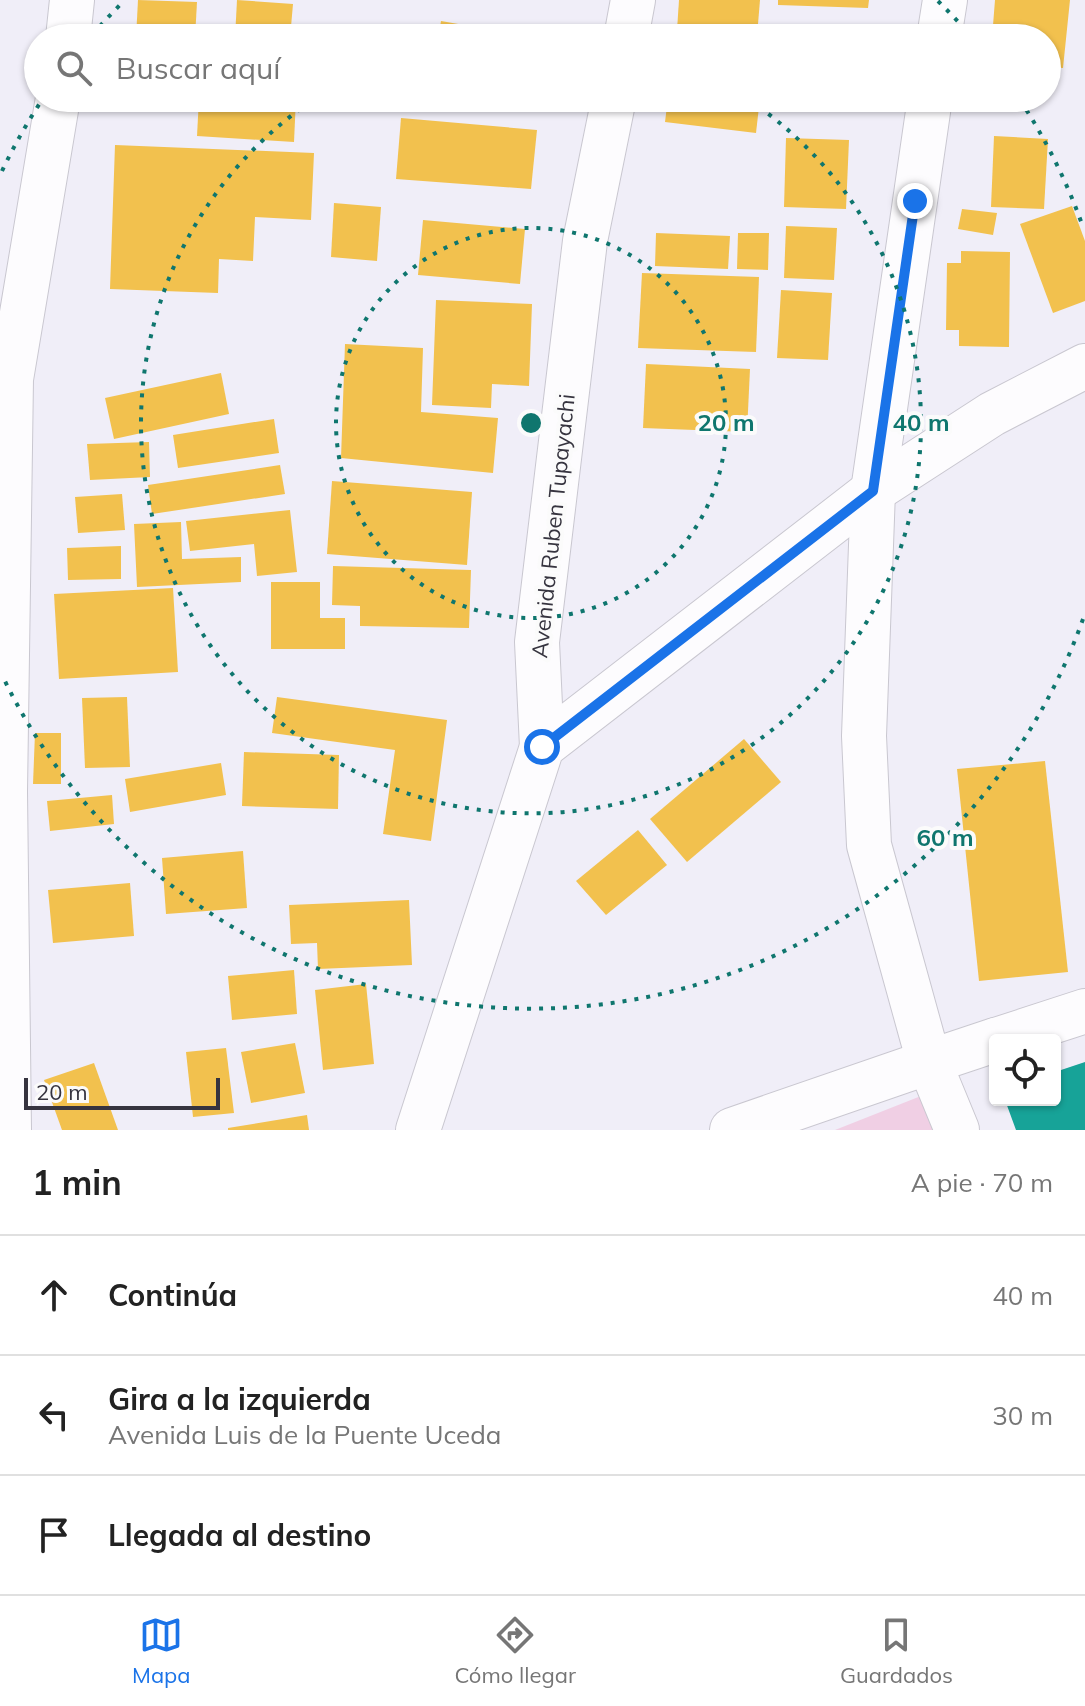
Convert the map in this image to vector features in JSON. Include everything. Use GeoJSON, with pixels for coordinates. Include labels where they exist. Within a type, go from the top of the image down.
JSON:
{"type":"FeatureCollection","features":[{"type":"Feature","properties":{"kind":"street"},"geometry":{"type":"LineString","coordinates":[[69,24],[72,0]]}},
{"type":"Feature","properties":{"kind":"street"},"geometry":{"type":"LineString","coordinates":[[629,24],[633,0]]}},
{"type":"Feature","properties":{"kind":"street"},"geometry":{"type":"LineString","coordinates":[[941,24],[945,0]]}},
{"type":"Feature","properties":{"kind":"street"},"geometry":{"type":"LineString","coordinates":[[9,1130],[5,792],[11,379],[56,112]]}},
{"type":"Feature","properties":{"kind":"street","name":"Avenida Ruben Tupayachi"},"geometry":{"type":"LineString","coordinates":[[418,1130],[542,747],[537,642],[585,241],[611,112]]}},
{"type":"Feature","properties":{"kind":"street"},"geometry":{"type":"LineString","coordinates":[[928,112],[873,491],[864,736],[869,845],[929,1062],[957,1130]]}},
{"type":"Feature","properties":{"kind":"street"},"geometry":{"type":"LineString","coordinates":[[542,747],[873,491],[992,414],[1085,366]]}},
{"type":"Feature","properties":{"kind":"street"},"geometry":{"type":"LineString","coordinates":[[1014,1034],[1085,1011]]}},
{"type":"Feature","properties":{"kind":"street"},"geometry":{"type":"LineString","coordinates":[[732,1130],[989,1042]]}},
{"type":"Feature","properties":{"kind":"shaded area"},"geometry":{"type":"Polygon","coordinates":[[[926,1094],[938,1130],[835,1130],[926,1094]]]}},
{"type":"Feature","properties":{"kind":"building: Viviendas"},"geometry":{"type":"Polygon","coordinates":[[[138,0],[197,2],[196,24],[137,24],[138,0]]]}},
{"type":"Feature","properties":{"kind":"building: Viviendas"},"geometry":{"type":"Polygon","coordinates":[[[237,0],[293,4],[291,24],[236,24],[237,0]]]}},
{"type":"Feature","properties":{"kind":"building: Viviendas"},"geometry":{"type":"Polygon","coordinates":[[[679,0],[760,0],[758,24],[677,24],[679,0]]]}},
{"type":"Feature","properties":{"kind":"building: Viviendas"},"geometry":{"type":"Polygon","coordinates":[[[778,0],[869,0],[868,8],[778,5],[778,0]]]}},
{"type":"Feature","properties":{"kind":"building: Viviendas"},"geometry":{"type":"Polygon","coordinates":[[[995,0],[1070,0],[1063,68],[1061,24],[993,24],[995,0]]]}},
{"type":"Feature","properties":{"kind":"building: Viviendas"},"geometry":{"type":"Polygon","coordinates":[[[198,112],[295,112],[294,142],[197,136],[198,112]]]}},
{"type":"Feature","properties":{"kind":"building: Viviendas"},"geometry":{"type":"Polygon","coordinates":[[[666,112],[758,112],[756,133],[665,122],[666,112]]]}},
{"type":"Feature","properties":{"kind":"building: Viviendas"},"geometry":{"type":"Polygon","coordinates":[[[401,118],[537,130],[531,189],[396,179],[401,118]]]}},
{"type":"Feature","properties":{"kind":"building: Viviendas"},"geometry":{"type":"Polygon","coordinates":[[[994,136],[1048,139],[1044,209],[991,207],[994,136]]]}},
{"type":"Feature","properties":{"kind":"building: Viviendas"},"geometry":{"type":"Polygon","coordinates":[[[786,138],[849,140],[846,209],[784,207],[786,138]]]}},
{"type":"Feature","properties":{"kind":"building: Viviendas"},"geometry":{"type":"Polygon","coordinates":[[[115,145],[314,153],[311,220],[255,217],[253,261],[219,259],[218,293],[110,289],[115,145]]]}},
{"type":"Feature","properties":{"kind":"building: Viviendas"},"geometry":{"type":"Polygon","coordinates":[[[334,203],[381,207],[377,261],[331,257],[334,203]]]}},
{"type":"Feature","properties":{"kind":"building: Viviendas"},"geometry":{"type":"Polygon","coordinates":[[[1072,206],[1085,241],[1085,301],[1053,313],[1020,224],[1072,206]]]}},
{"type":"Feature","properties":{"kind":"building: Viviendas"},"geometry":{"type":"Polygon","coordinates":[[[962,209],[997,213],[993,235],[958,229],[962,209]]]}},
{"type":"Feature","properties":{"kind":"building: Viviendas"},"geometry":{"type":"Polygon","coordinates":[[[423,220],[525,229],[520,284],[418,275],[423,220]]]}},
{"type":"Feature","properties":{"kind":"building: Viviendas"},"geometry":{"type":"Polygon","coordinates":[[[786,226],[837,228],[834,280],[784,278],[786,226]]]}},
{"type":"Feature","properties":{"kind":"building: Viviendas"},"geometry":{"type":"Polygon","coordinates":[[[656,233],[730,236],[728,269],[655,266],[656,233]]]}},
{"type":"Feature","properties":{"kind":"building: Viviendas"},"geometry":{"type":"Polygon","coordinates":[[[738,233],[769,233],[768,270],[737,269],[738,233]]]}},
{"type":"Feature","properties":{"kind":"building: Viviendas"},"geometry":{"type":"Polygon","coordinates":[[[961,251],[1010,252],[1009,347],[959,346],[959,330],[946,330],[947,263],[961,263],[961,251]]]}},
{"type":"Feature","properties":{"kind":"building: Viviendas"},"geometry":{"type":"Polygon","coordinates":[[[642,273],[759,277],[756,352],[638,348],[642,273]]]}},
{"type":"Feature","properties":{"kind":"building: Viviendas"},"geometry":{"type":"Polygon","coordinates":[[[781,290],[832,293],[828,360],[777,358],[781,290]]]}},
{"type":"Feature","properties":{"kind":"building: Viviendas"},"geometry":{"type":"Polygon","coordinates":[[[436,300],[532,304],[529,386],[492,384],[491,408],[432,405],[436,300]]]}},
{"type":"Feature","properties":{"kind":"building: Viviendas"},"geometry":{"type":"Polygon","coordinates":[[[345,344],[423,348],[421,412],[498,418],[493,473],[341,458],[345,344]]]}},
{"type":"Feature","properties":{"kind":"building: Viviendas"},"geometry":{"type":"Polygon","coordinates":[[[646,364],[750,369],[747,432],[643,428],[646,364]]]}},
{"type":"Feature","properties":{"kind":"building: Viviendas"},"geometry":{"type":"Polygon","coordinates":[[[221,373],[229,414],[114,439],[105,398],[221,373]]]}},
{"type":"Feature","properties":{"kind":"building: Viviendas"},"geometry":{"type":"Polygon","coordinates":[[[274,419],[279,453],[178,468],[173,435],[274,419]]]}},
{"type":"Feature","properties":{"kind":"building: Viviendas"},"geometry":{"type":"Polygon","coordinates":[[[149,442],[150,477],[90,480],[87,444],[149,442]]]}},
{"type":"Feature","properties":{"kind":"building: Viviendas"},"geometry":{"type":"Polygon","coordinates":[[[280,465],[285,494],[152,514],[148,485],[280,465]]]}},
{"type":"Feature","properties":{"kind":"building: Viviendas"},"geometry":{"type":"Polygon","coordinates":[[[332,481],[472,492],[467,565],[327,554],[332,481]]]}},
{"type":"Feature","properties":{"kind":"building: Viviendas"},"geometry":{"type":"Polygon","coordinates":[[[122,494],[125,530],[78,533],[75,497],[122,494]]]}},
{"type":"Feature","properties":{"kind":"building: Viviendas"},"geometry":{"type":"Polygon","coordinates":[[[290,510],[297,572],[257,576],[254,544],[190,551],[186,521],[290,510]]]}},
{"type":"Feature","properties":{"kind":"building: Viviendas"},"geometry":{"type":"Polygon","coordinates":[[[181,522],[182,559],[241,557],[241,582],[137,587],[134,524],[181,522]]]}},
{"type":"Feature","properties":{"kind":"building: Viviendas"},"geometry":{"type":"Polygon","coordinates":[[[121,546],[121,579],[68,580],[67,548],[121,546]]]}},
{"type":"Feature","properties":{"kind":"building: Viviendas"},"geometry":{"type":"Polygon","coordinates":[[[333,566],[471,570],[469,628],[360,626],[360,606],[332,605],[333,566]]]}},
{"type":"Feature","properties":{"kind":"building: Viviendas"},"geometry":{"type":"Polygon","coordinates":[[[271,582],[320,582],[320,618],[345,618],[345,649],[271,649],[271,582]]]}},
{"type":"Feature","properties":{"kind":"building: Viviendas"},"geometry":{"type":"Polygon","coordinates":[[[173,588],[178,672],[59,679],[54,594],[173,588]]]}},
{"type":"Feature","properties":{"kind":"building: Viviendas"},"geometry":{"type":"Polygon","coordinates":[[[127,697],[130,767],[85,768],[82,698],[127,697]]]}},
{"type":"Feature","properties":{"kind":"building: Viviendas"},"geometry":{"type":"Polygon","coordinates":[[[277,697],[447,720],[431,841],[383,834],[395,750],[272,733],[277,697]]]}},
{"type":"Feature","properties":{"kind":"building: Viviendas"},"geometry":{"type":"Polygon","coordinates":[[[35,733],[61,733],[61,784],[33,784],[35,733]]]}},
{"type":"Feature","properties":{"kind":"building: Viviendas"},"geometry":{"type":"Polygon","coordinates":[[[744,739],[781,782],[687,862],[650,819],[744,739]]]}},
{"type":"Feature","properties":{"kind":"building: Viviendas"},"geometry":{"type":"Polygon","coordinates":[[[244,752],[339,755],[338,809],[242,806],[244,752]]]}},
{"type":"Feature","properties":{"kind":"building: Viviendas"},"geometry":{"type":"Polygon","coordinates":[[[1045,761],[1068,972],[979,981],[957,769],[1045,761]]]}},
{"type":"Feature","properties":{"kind":"building: Viviendas"},"geometry":{"type":"Polygon","coordinates":[[[221,763],[226,795],[130,812],[125,779],[221,763]]]}},
{"type":"Feature","properties":{"kind":"building: Viviendas"},"geometry":{"type":"Polygon","coordinates":[[[112,795],[114,824],[50,831],[47,801],[112,795]]]}},
{"type":"Feature","properties":{"kind":"building: Viviendas"},"geometry":{"type":"Polygon","coordinates":[[[638,830],[667,865],[606,915],[576,881],[638,830]]]}},
{"type":"Feature","properties":{"kind":"building: Viviendas"},"geometry":{"type":"Polygon","coordinates":[[[243,851],[247,908],[166,914],[162,858],[243,851]]]}},
{"type":"Feature","properties":{"kind":"building: Viviendas"},"geometry":{"type":"Polygon","coordinates":[[[130,883],[134,936],[53,943],[48,890],[130,883]]]}},
{"type":"Feature","properties":{"kind":"building: Viviendas"},"geometry":{"type":"Polygon","coordinates":[[[409,900],[412,965],[318,969],[317,943],[291,944],[289,905],[409,900]]]}},
{"type":"Feature","properties":{"kind":"building: Viviendas"},"geometry":{"type":"Polygon","coordinates":[[[294,970],[297,1014],[232,1020],[228,976],[294,970]]]}},
{"type":"Feature","properties":{"kind":"building: Viviendas"},"geometry":{"type":"Polygon","coordinates":[[[366,984],[374,1064],[323,1070],[315,990],[366,984]]]}},
{"type":"Feature","properties":{"kind":"building: Viviendas"},"geometry":{"type":"Polygon","coordinates":[[[295,1043],[305,1093],[251,1103],[241,1052],[295,1043]]]}},
{"type":"Feature","properties":{"kind":"building: Viviendas"},"geometry":{"type":"Polygon","coordinates":[[[226,1048],[234,1113],[193,1117],[186,1052],[226,1048]]]}},
{"type":"Feature","properties":{"kind":"building: Viviendas"},"geometry":{"type":"Polygon","coordinates":[[[94,1063],[118,1130],[62,1130],[44,1080],[94,1063]]]}},
{"type":"Feature","properties":{"kind":"building: Viviendas"},"geometry":{"type":"Polygon","coordinates":[[[307,1115],[309,1130],[228,1130],[228,1128],[307,1115]]]}},
{"type":"Feature","properties":{"kind":"building: Público"},"geometry":{"type":"Polygon","coordinates":[[[1085,1062],[1085,1130],[1016,1130],[1007,1106],[1061,1106],[1061,1070],[1085,1062]]]}},
{"type":"Feature","properties":{"kind":"route"},"geometry":{"type":"LineString","coordinates":[[542,747],[873,491],[915,201]]}}]}
